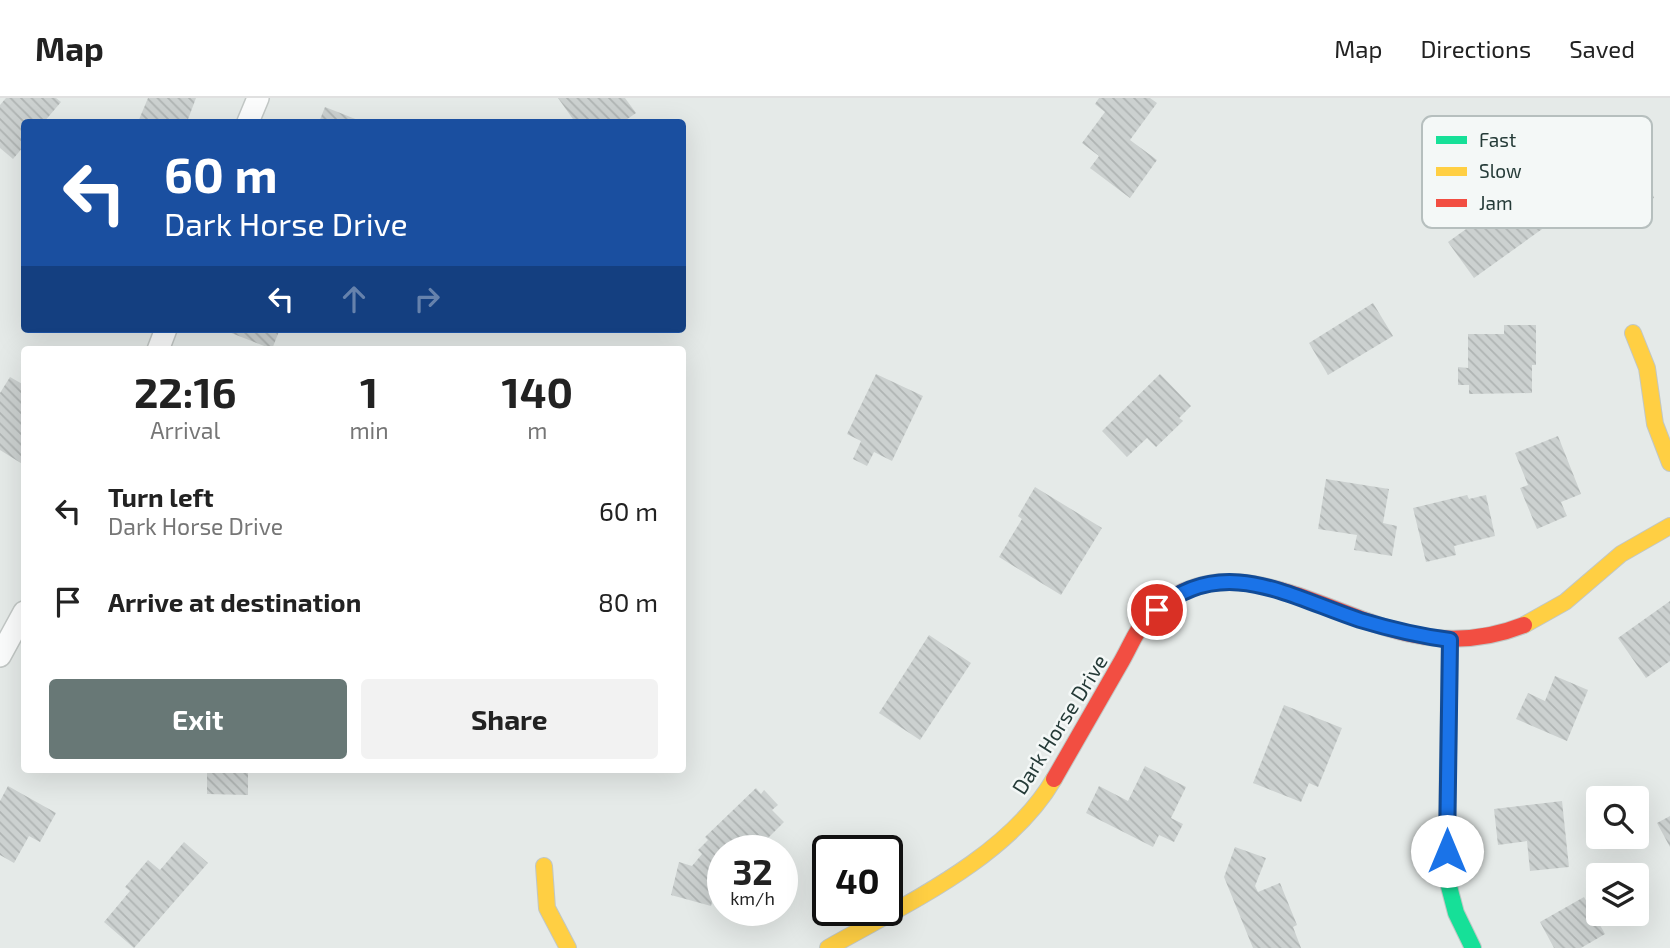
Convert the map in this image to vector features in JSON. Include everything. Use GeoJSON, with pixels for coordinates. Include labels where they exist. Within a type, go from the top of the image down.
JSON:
{"type":"FeatureCollection","features":[{"type":"Feature","properties":{"kind":"street"},"geometry":{"type":"LineString","coordinates":[[249,119],[258,98]]}},
{"type":"Feature","properties":{"kind":"street"},"geometry":{"type":"LineString","coordinates":[[1633,333],[1647,368],[1655,424],[1670,463]]}},
{"type":"Feature","properties":{"kind":"street","name":"Dark Horse Drive"},"geometry":{"type":"LineString","coordinates":[[828,948],[950,878],[984,855],[1021,822],[1046,793],[1146,620],[1168,601],[1192,588],[1218,581],[1243,581],[1275,589],[1411,635],[1450,640],[1484,637],[1514,629],[1543,616],[1573,596],[1605,566],[1670,526]]}},
{"type":"Feature","properties":{"kind":"street"},"geometry":{"type":"LineString","coordinates":[[0,656],[21,618]]}},
{"type":"Feature","properties":{"kind":"street"},"geometry":{"type":"LineString","coordinates":[[1450,640],[1446,875],[1460,928],[1473,948]]}},
{"type":"Feature","properties":{"kind":"street"},"geometry":{"type":"LineString","coordinates":[[544,866],[547,908],[568,948]]}},
{"type":"Feature","properties":{"kind":"building"},"geometry":{"type":"Polygon","coordinates":[[[6,98],[56,98],[61,102],[47,119],[21,119],[21,150],[13,159],[0,148],[0,105],[6,98]]]}},
{"type":"Feature","properties":{"kind":"building"},"geometry":{"type":"Polygon","coordinates":[[[148,98],[196,98],[188,119],[139,119],[148,98]]]}},
{"type":"Feature","properties":{"kind":"building"},"geometry":{"type":"Polygon","coordinates":[[[558,98],[625,98],[636,113],[627,119],[573,119],[558,98]]]}},
{"type":"Feature","properties":{"kind":"building"},"geometry":{"type":"Polygon","coordinates":[[[1099,98],[1150,98],[1157,103],[1130,140],[1157,160],[1130,198],[1090,168],[1099,156],[1082,143],[1105,112],[1095,104],[1099,98]]]}},
{"type":"Feature","properties":{"kind":"building"},"geometry":{"type":"Polygon","coordinates":[[[325,107],[355,119],[320,119],[325,107]]]}},
{"type":"Feature","properties":{"kind":"building"},"geometry":{"type":"Polygon","coordinates":[[[1468,228],[1544,228],[1474,278],[1448,242],[1468,228]]]}},
{"type":"Feature","properties":{"kind":"building"},"geometry":{"type":"Polygon","coordinates":[[[1373,303],[1393,336],[1328,375],[1309,343],[1373,303]]]}},
{"type":"Feature","properties":{"kind":"building"},"geometry":{"type":"Polygon","coordinates":[[[1504,325],[1536,325],[1536,365],[1532,365],[1532,393],[1469,394],[1469,385],[1458,385],[1458,367],[1468,368],[1468,334],[1504,334],[1504,325]]]}},
{"type":"Feature","properties":{"kind":"building"},"geometry":{"type":"Polygon","coordinates":[[[231,333],[278,333],[273,346],[264,346],[231,333]]]}},
{"type":"Feature","properties":{"kind":"building"},"geometry":{"type":"Polygon","coordinates":[[[876,374],[923,396],[892,461],[874,452],[867,466],[853,459],[861,441],[847,434],[876,374]]]}},
{"type":"Feature","properties":{"kind":"building"},"geometry":{"type":"Polygon","coordinates":[[[1160,374],[1191,406],[1179,418],[1183,421],[1156,447],[1147,438],[1127,457],[1102,431],[1160,374]]]}},
{"type":"Feature","properties":{"kind":"building"},"geometry":{"type":"Polygon","coordinates":[[[10,377],[21,383],[21,463],[0,450],[0,393],[10,377]]]}},
{"type":"Feature","properties":{"kind":"building"},"geometry":{"type":"Polygon","coordinates":[[[1558,436],[1581,494],[1561,502],[1567,516],[1537,529],[1520,488],[1528,485],[1515,453],[1558,436]]]}},
{"type":"Feature","properties":{"kind":"building"},"geometry":{"type":"Polygon","coordinates":[[[1326,479],[1389,489],[1383,523],[1397,526],[1392,556],[1354,550],[1357,535],[1318,529],[1326,479]]]}},
{"type":"Feature","properties":{"kind":"building"},"geometry":{"type":"Polygon","coordinates":[[[1035,487],[1102,528],[1061,595],[999,557],[1022,519],[1018,516],[1035,487]]]}},
{"type":"Feature","properties":{"kind":"building"},"geometry":{"type":"Polygon","coordinates":[[[1467,495],[1469,499],[1486,495],[1495,536],[1454,546],[1456,555],[1426,562],[1413,508],[1467,495]]]}},
{"type":"Feature","properties":{"kind":"building"},"geometry":{"type":"Polygon","coordinates":[[[1670,601],[1670,661],[1646,678],[1618,638],[1670,601]]]}},
{"type":"Feature","properties":{"kind":"building"},"geometry":{"type":"Polygon","coordinates":[[[929,635],[971,663],[920,740],[879,713],[929,635]]]}},
{"type":"Feature","properties":{"kind":"building"},"geometry":{"type":"Polygon","coordinates":[[[1555,676],[1588,690],[1567,741],[1516,719],[1528,693],[1545,701],[1555,676]]]}},
{"type":"Feature","properties":{"kind":"building"},"geometry":{"type":"Polygon","coordinates":[[[1284,705],[1342,728],[1318,787],[1309,783],[1301,802],[1253,783],[1284,705]]]}},
{"type":"Feature","properties":{"kind":"building"},"geometry":{"type":"Polygon","coordinates":[[[1145,766],[1186,787],[1171,818],[1183,824],[1174,842],[1159,835],[1153,847],[1086,813],[1099,786],[1128,801],[1145,766]]]}},
{"type":"Feature","properties":{"kind":"building"},"geometry":{"type":"Polygon","coordinates":[[[207,773],[248,773],[248,795],[207,794],[207,773]]]}},
{"type":"Feature","properties":{"kind":"building"},"geometry":{"type":"Polygon","coordinates":[[[8,786],[56,813],[40,842],[29,836],[14,863],[0,855],[0,801],[8,786]]]}},
{"type":"Feature","properties":{"kind":"building"},"geometry":{"type":"Polygon","coordinates":[[[756,788],[761,794],[764,790],[778,805],[772,810],[784,822],[771,835],[707,835],[756,788]]]}},
{"type":"Feature","properties":{"kind":"building"},"geometry":{"type":"Polygon","coordinates":[[[1562,801],[1569,867],[1530,871],[1527,841],[1498,845],[1494,809],[1562,801]]]}},
{"type":"Feature","properties":{"kind":"building"},"geometry":{"type":"Polygon","coordinates":[[[1670,816],[1670,847],[1657,823],[1670,816]]]}},
{"type":"Feature","properties":{"kind":"building"},"geometry":{"type":"Polygon","coordinates":[[[707,841],[707,905],[671,895],[679,862],[692,866],[702,854],[698,850],[707,841]]]}},
{"type":"Feature","properties":{"kind":"building"},"geometry":{"type":"Polygon","coordinates":[[[184,842],[208,863],[134,948],[104,922],[130,891],[125,887],[148,860],[160,870],[184,842]]]}},
{"type":"Feature","properties":{"kind":"building"},"geometry":{"type":"Polygon","coordinates":[[[1235,847],[1266,858],[1255,886],[1258,892],[1280,883],[1297,925],[1293,927],[1301,948],[1253,948],[1224,877],[1235,847]]]}},
{"type":"Feature","properties":{"kind":"building"},"geometry":{"type":"Polygon","coordinates":[[[1584,897],[1586,926],[1600,926],[1605,934],[1581,948],[1554,948],[1540,922],[1584,897]]]}},
{"type":"Feature","properties":{"kind":"traffic: fast"},"geometry":{"type":"LineString","coordinates":[[1450,640],[1446,875],[1456,913],[1473,948]]}},
{"type":"Feature","properties":{"kind":"traffic: slow"},"geometry":{"type":"LineString","coordinates":[[1633,333],[1647,368],[1655,424],[1670,463]]}},
{"type":"Feature","properties":{"kind":"traffic: slow"},"geometry":{"type":"LineString","coordinates":[[1524,625],[1565,602],[1621,554],[1670,526]]}},
{"type":"Feature","properties":{"kind":"traffic: slow"},"geometry":{"type":"LineString","coordinates":[[828,948],[921,896],[983,856],[1010,833],[1034,807],[1054,779]]}},
{"type":"Feature","properties":{"kind":"traffic: slow"},"geometry":{"type":"LineString","coordinates":[[544,866],[547,908],[568,948]]}},
{"type":"Feature","properties":{"kind":"traffic: jam"},"geometry":{"type":"LineString","coordinates":[[1054,779],[1143,623],[1177,594],[1209,583],[1243,583],[1278,589],[1382,626],[1429,637],[1457,639],[1484,636],[1524,625]]}},
{"type":"Feature","properties":{"kind":"route"},"geometry":{"type":"LineString","coordinates":[[1157,610],[1192,588],[1218,581],[1243,581],[1275,589],[1411,635],[1450,640],[1447,851]]}}]}
